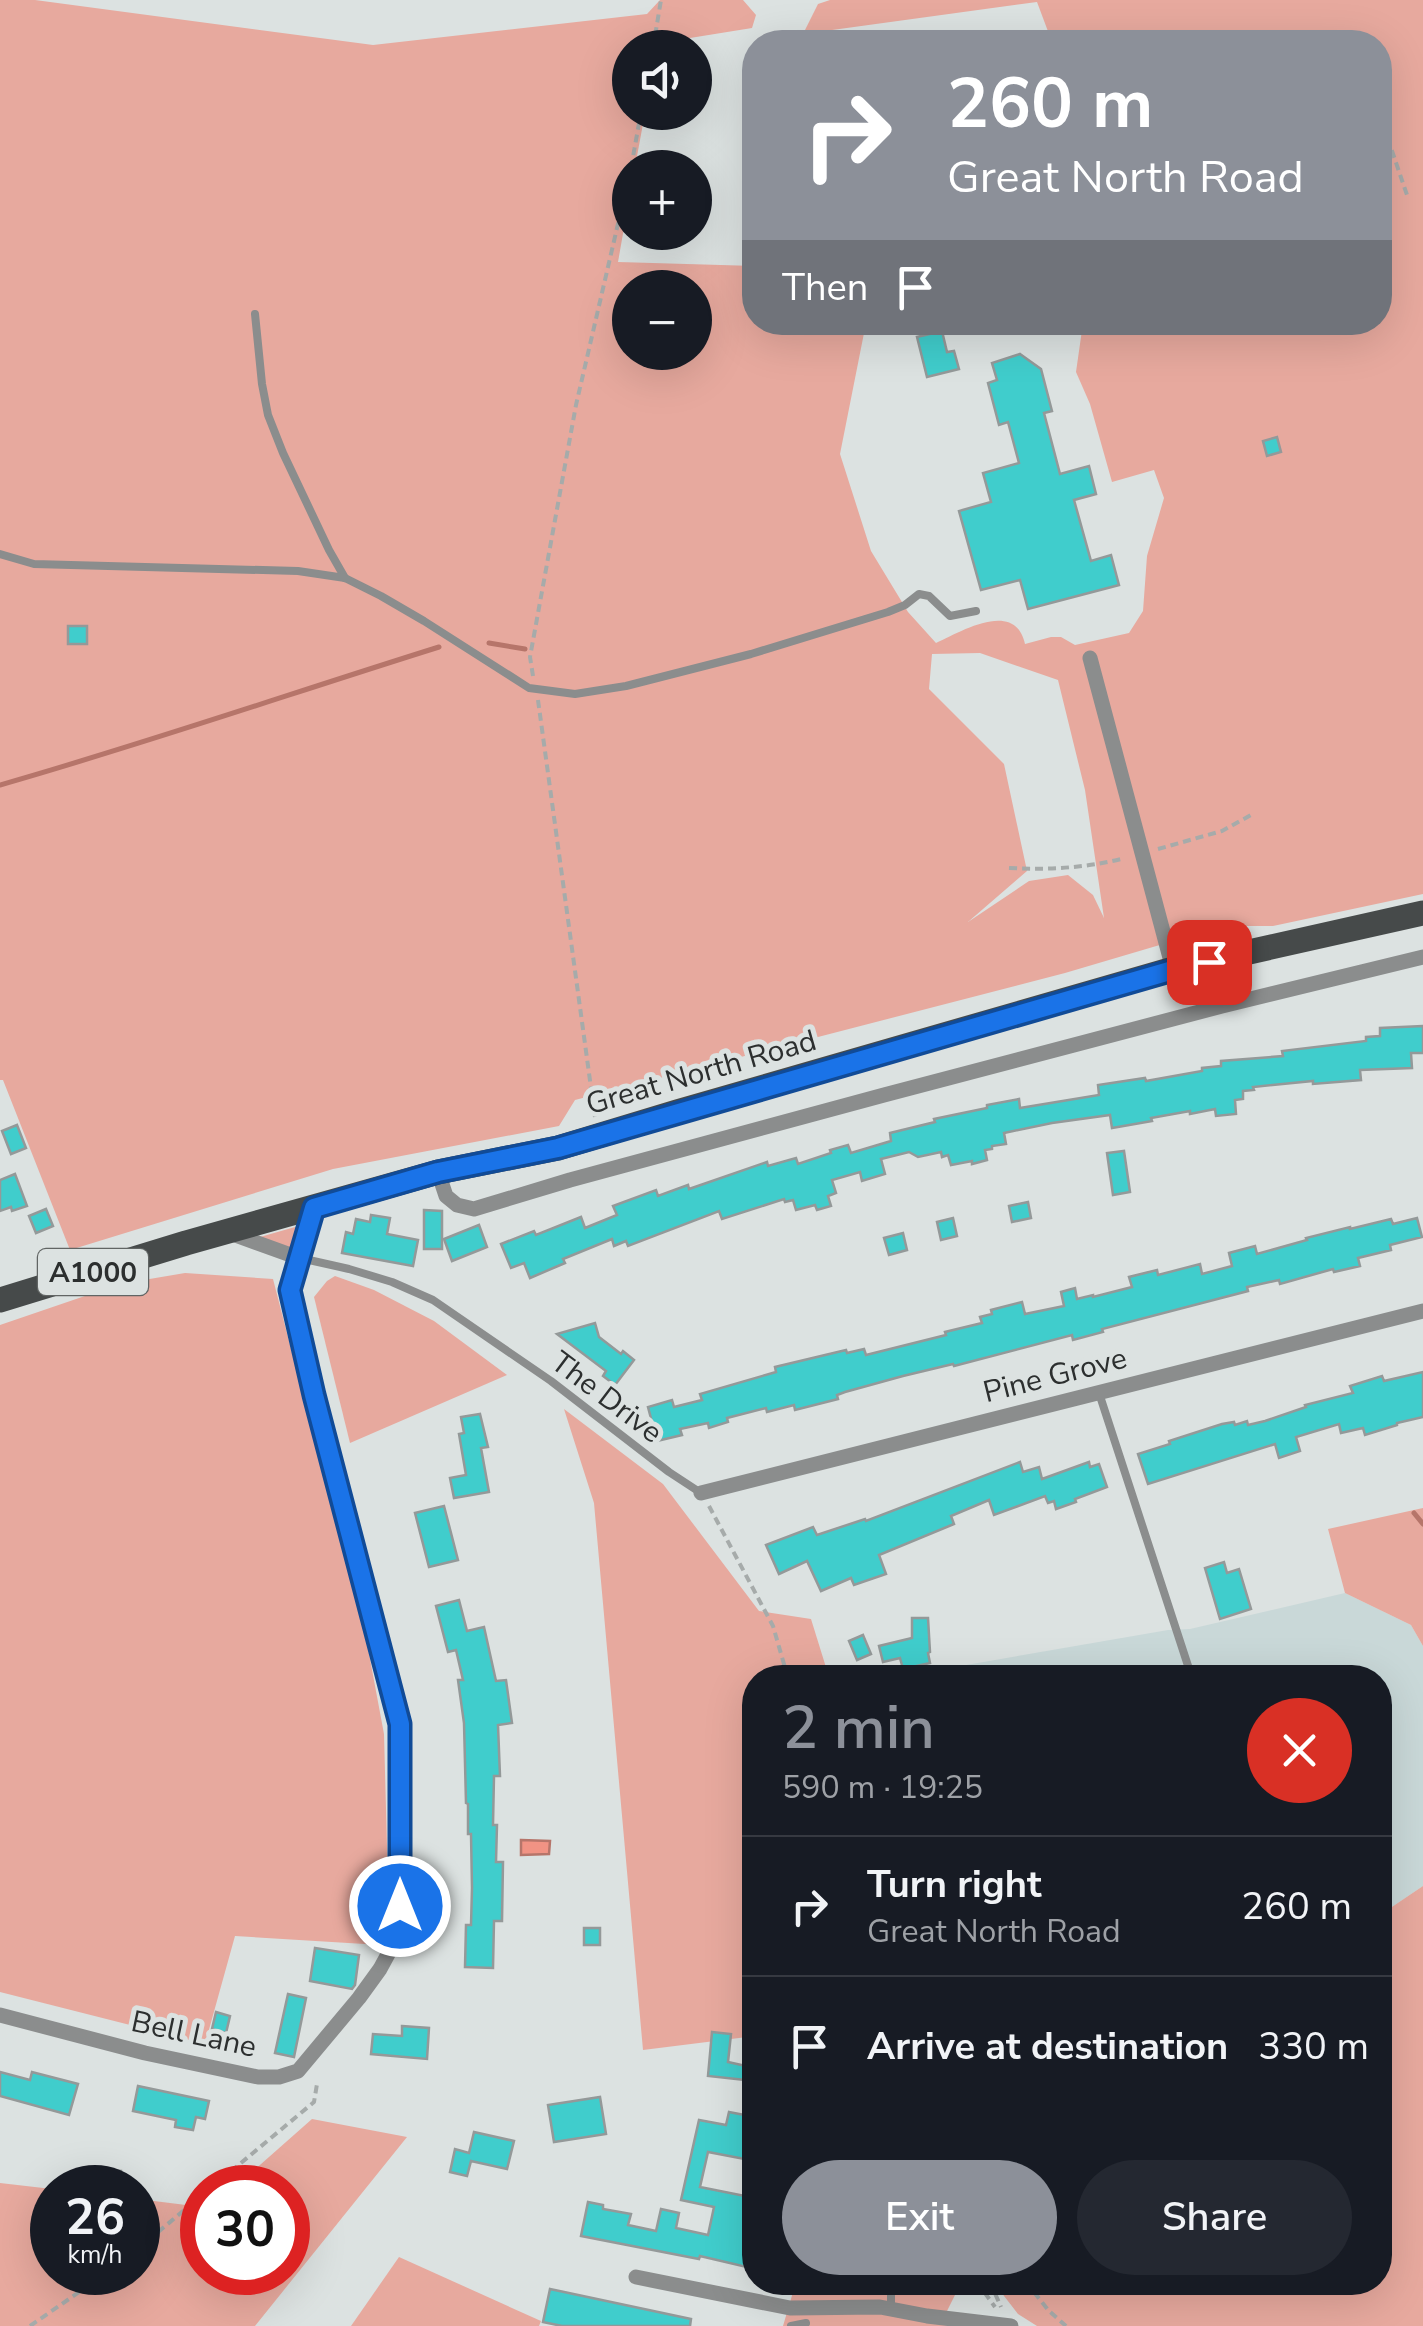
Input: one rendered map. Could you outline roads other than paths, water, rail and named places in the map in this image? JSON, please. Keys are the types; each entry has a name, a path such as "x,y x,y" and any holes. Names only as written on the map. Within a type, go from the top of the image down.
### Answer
{"main road":[{"name":"Great North Road","path":"0,1300 438,1172 558,1148 1173,970 1423,913"}],"street":[{"path":"1090,658 1173,970"},
{"path":"438,1172 446,1196 457,1205 474,1209 900,1091 1423,957"},
{"name":"Bell Lane","path":"0,2015 144,2054 278,2078 298,2072 359,1998 400,1934 400,1724 290,1290 314,1208"},
{"path":"227,1232 299,1258"},
{"name":"Pine Grove","path":"701,1493 1423,1311"},
{"path":"636,2277 790,2308 880,2306 926,2321 1010,2326"}],"lane":[{"path":"256,314 268,414 290,470 345,578"},
{"path":"0,554 34,564 298,571 345,578 410,612 536,690 575,694 626,686 751,654 888,612 919,594 928,596 950,616 976,611"},
{"name":"The Drive","path":"299,1258 392,1282 433,1300 551,1381 701,1493"},
{"path":"1099,1393 1188,1665"},
{"path":"891,2295 892,2309"},
{"path":"792,2326 806,2323"}],"waterway":[{"path":"489,643 525,649"},
{"path":"0,785 439,647"},
{"path":"1414,1513 1423,1524"}]}
